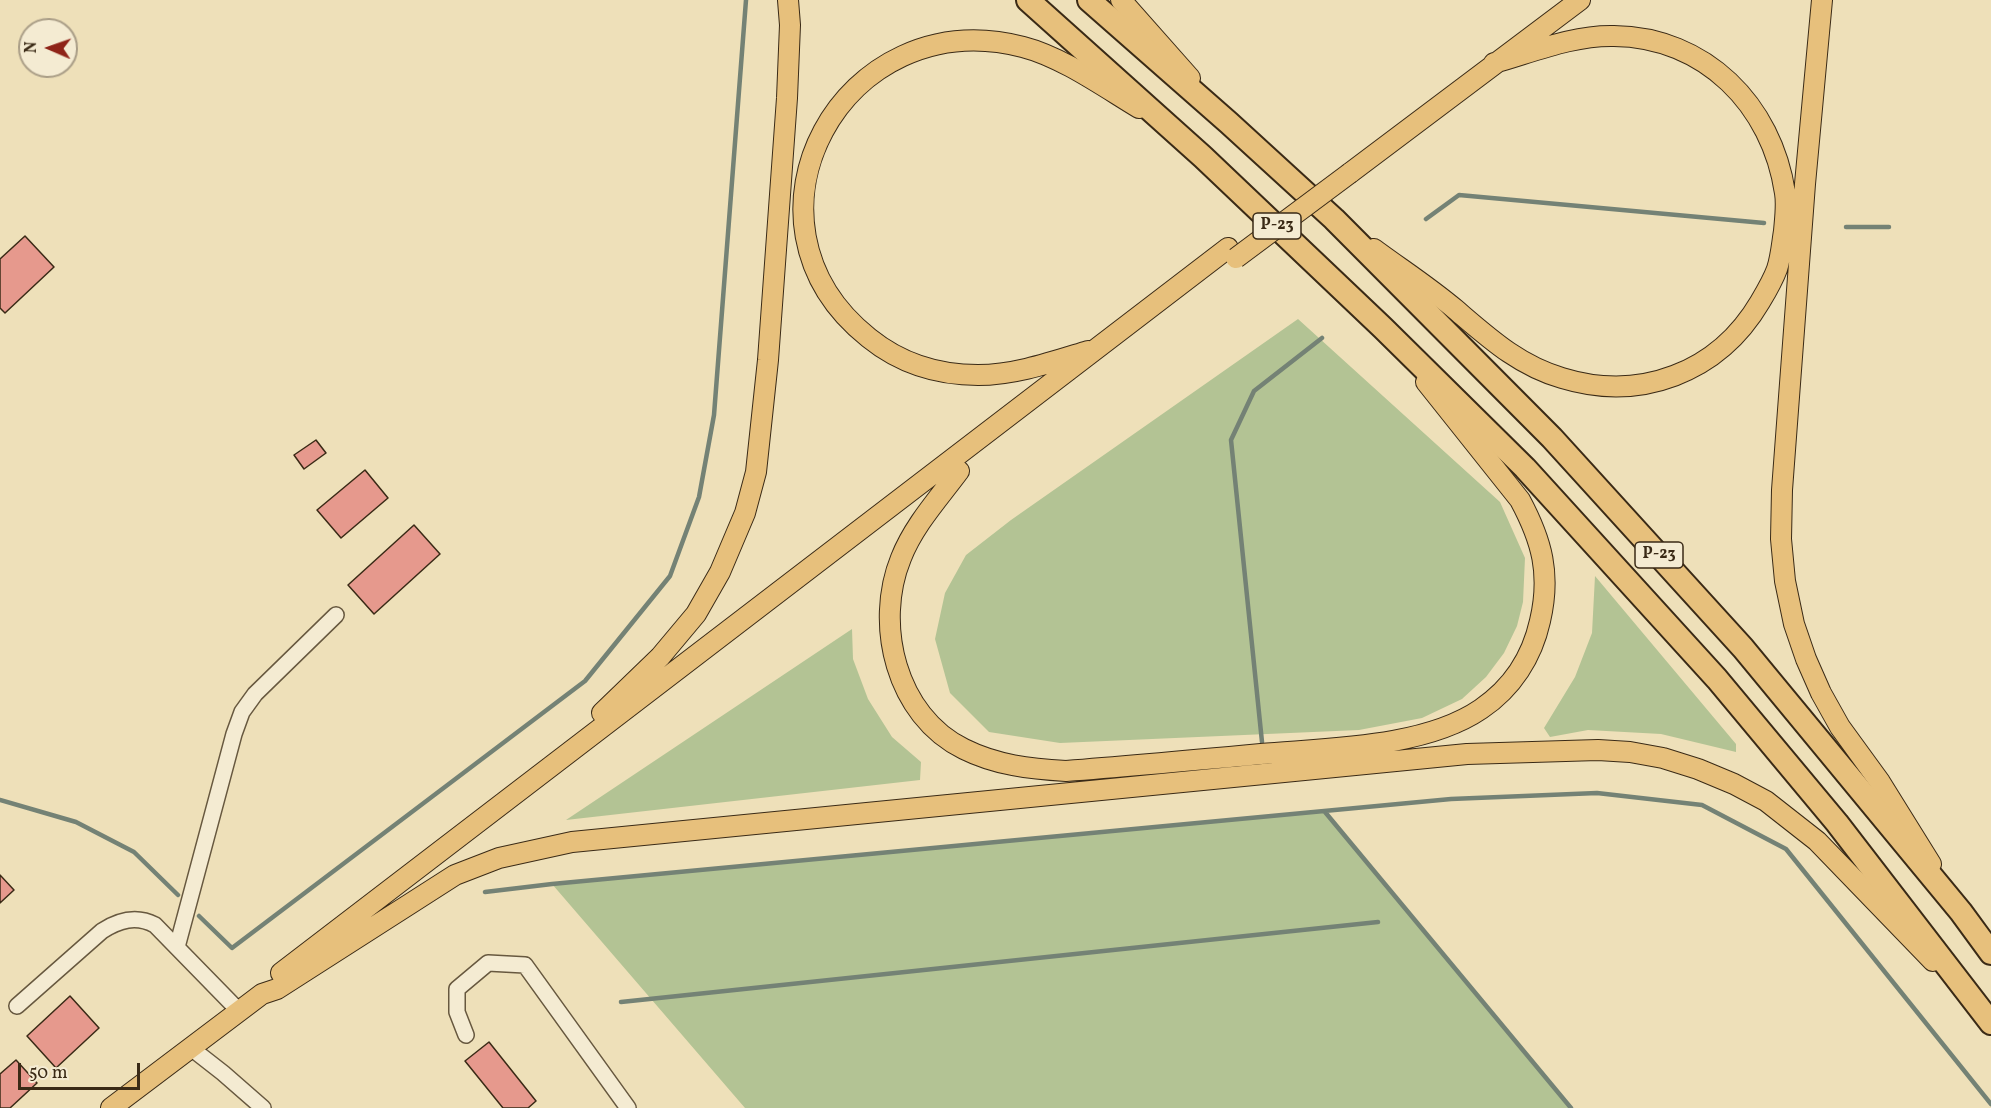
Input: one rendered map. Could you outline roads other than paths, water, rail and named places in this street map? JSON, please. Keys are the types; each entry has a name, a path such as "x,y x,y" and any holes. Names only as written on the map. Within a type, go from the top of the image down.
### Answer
{"highway":[{"name":"Р-23","path":"1028,0 1169,125 1383,328 1525,468 1717,679 1837,823 1988,1019"},
{"name":"Р-23","path":"1089,0 1230,123 1334,219 1552,438 1743,648 1961,912 1991,953"}],"main road":[{"path":"486,816 607,708 660,657 696,614 720,572 745,513 756,472 768,360 787,98 788,0"},
{"path":"1121,0 1230,123"},
{"path":"1346,168 1557,0"},
{"path":"270,992 272,980 1099,348 1580,0"},
{"path":"1822,0 1806,173 1782,490 1781,539 1785,581 1794,624 1821,693 1840,727 1880,782 1961,912"},
{"path":"1334,219 1454,308 1482,334 1508,353 1548,374 1592,385 1619,387 1658,381 1692,369 1723,347 1742,328 1762,298 1777,269 1782,242 1785,195 1780,169 1770,140 1751,106 1735,87 1704,61 1669,45 1629,36 1566,42 1494,63"},
{"path":"1099,348 1000,375 976,375 937,372 914,364 878,345 844,315 830,296 812,259 806,233 804,205 808,167 822,131 832,114 863,80 904,53 944,43 991,41 1024,47 1061,63 1169,125"},
{"path":"270,992 959,471 1232,253"},
{"path":"959,471 912,534 900,559 890,604 890,625 895,661 907,692 936,729 961,748 999,763 1028,769 1066,771 1360,746 1415,737 1452,724 1481,710 1519,672 1531,651 1541,620 1545,602 1545,566 1539,538 1520,500 1383,328"},
{"path":"111,1108 239,1011 455,875 499,858 572,842 1467,754 1598,750 1630,752 1663,758 1725,781 1766,801 1817,841 1988,1019"}],"street":[{"path":"177,947 234,734 242,712 255,694 336,615"},
{"path":"17,1006 102,931 115,922 133,919 156,925 239,1011"},
{"path":"466,1035 457,1012 457,989 488,963 525,965 628,1108"},
{"path":"190,1048 263,1108"}],"waterway":[{"path":"199,916 232,948 585,681 670,576 699,497 714,415 746,0"},
{"path":"1426,219 1459,195 1764,223"},
{"path":"1846,227 1889,227"},
{"path":"1262,742 1231,440 1254,391 1322,338"},
{"path":"485,892 1451,799 1597,793 1702,805 1786,849 1991,1104"},
{"path":"0,800 76,822 134,852 178,895"},
{"path":"1325,812 1571,1108"},
{"path":"621,1002 1378,922"}]}
